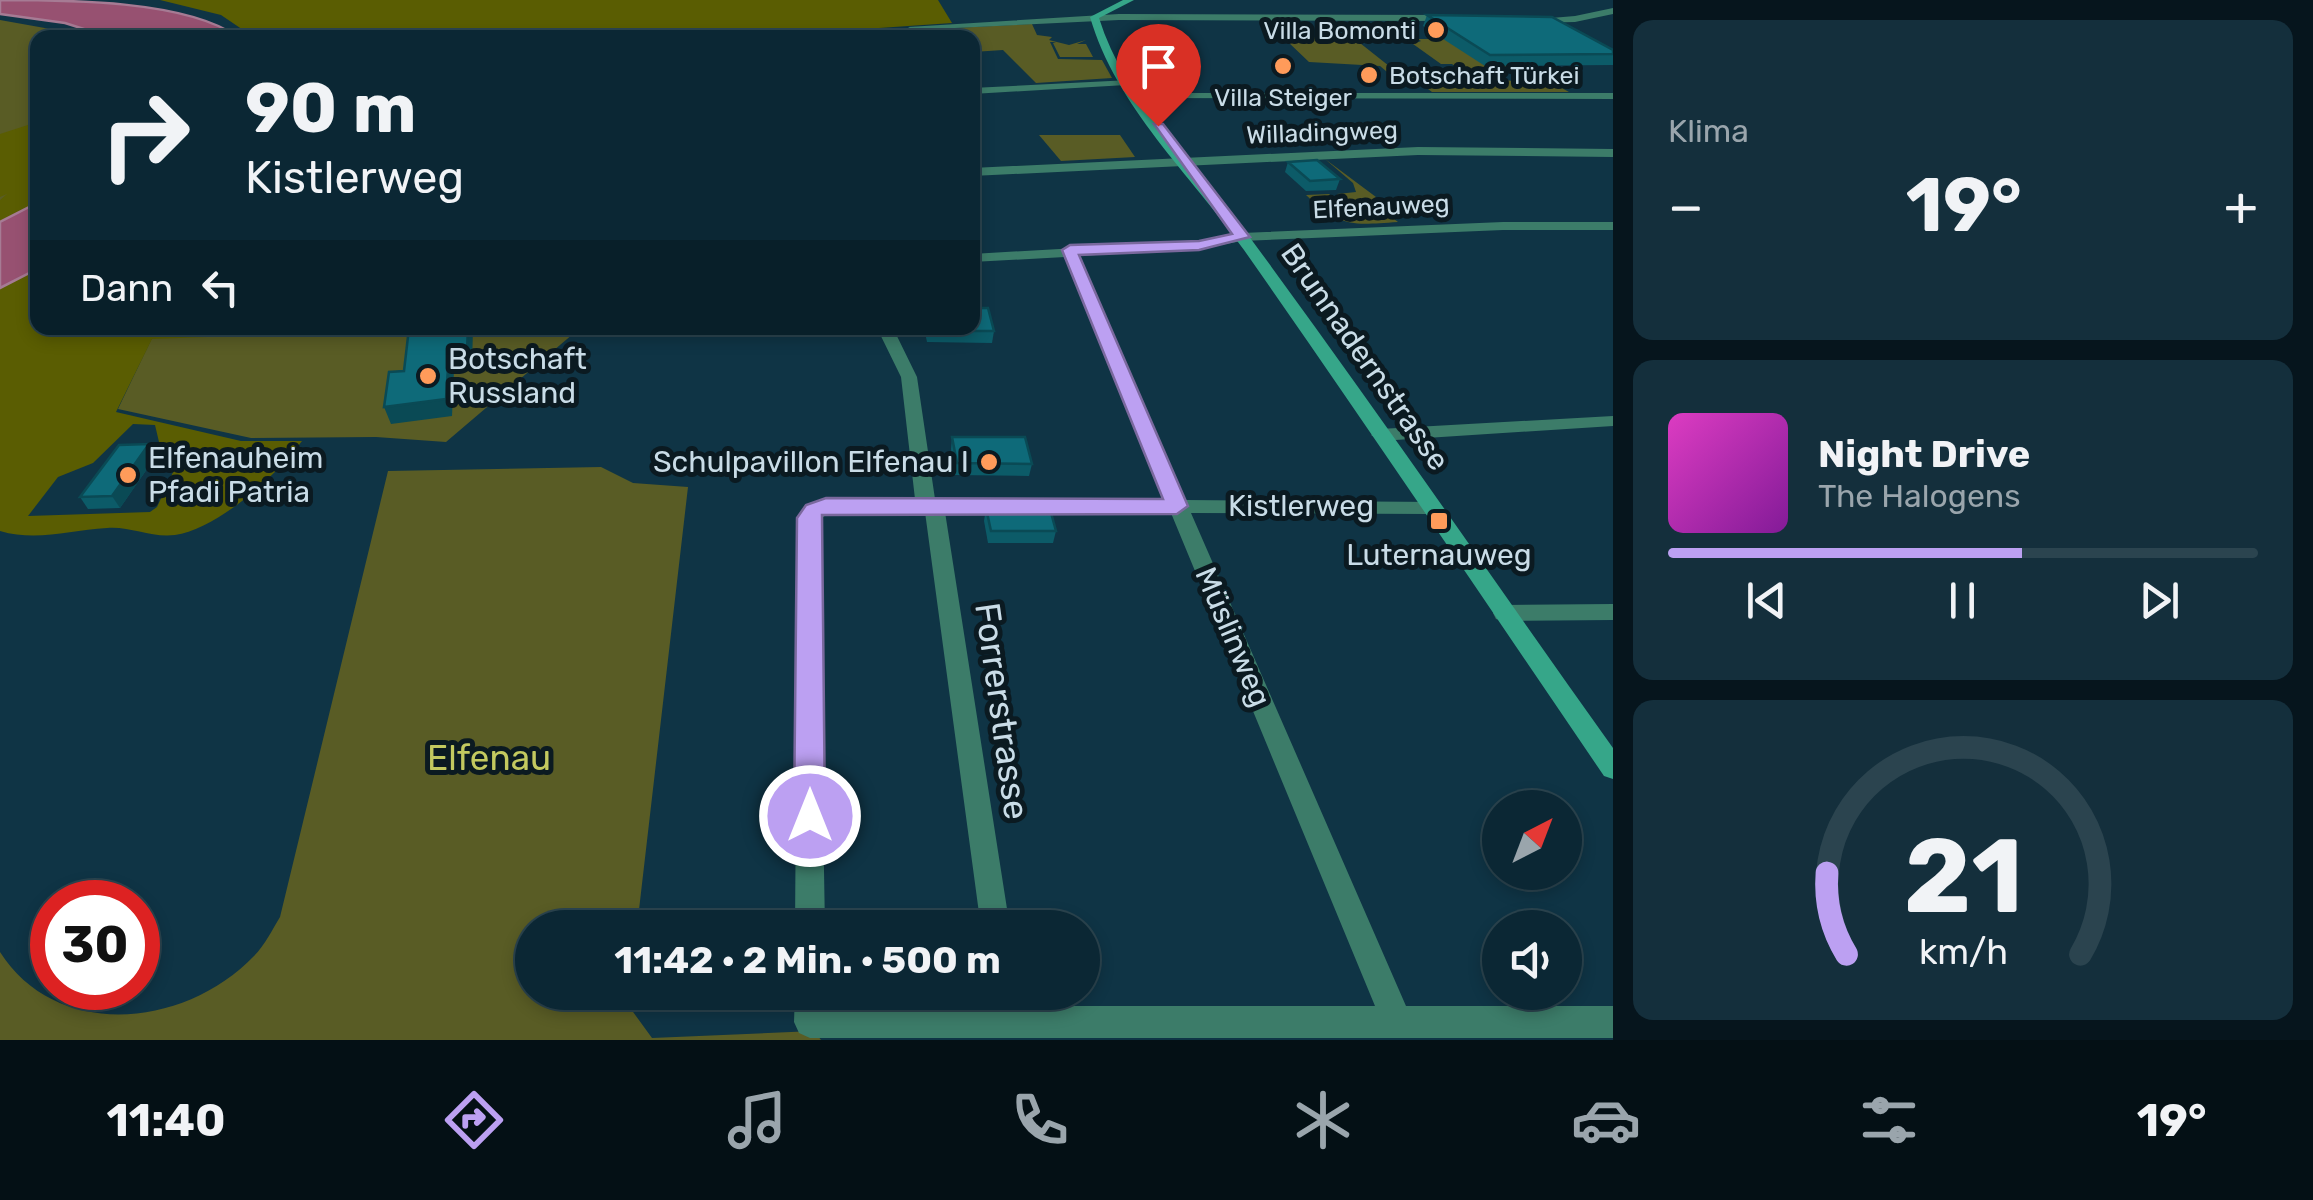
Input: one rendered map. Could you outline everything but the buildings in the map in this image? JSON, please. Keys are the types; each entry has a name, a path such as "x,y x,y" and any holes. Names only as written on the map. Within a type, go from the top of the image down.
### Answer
{"street":[{"path":"1094,18 1131,0"},
{"path":"1519,20 1574,20 1613,12"},
{"path":"913,27 1094,18 1464,18"},
{"name":"Brunnadernstrasse","path":"1094,18 1101,41 1126,82 1242,237 1613,768"},
{"path":"980,91 1126,82"},
{"path":"1136,96 1613,96"},
{"name":"Willadingweg","path":"980,172 1412,151 1613,153"},
{"name":"Elfenauweg","path":"980,257 1199,245 1242,237 1503,226 1613,226"},
{"name":"Müslinweg","path":"1070,250 1396,1023"},
{"name":"Forrerstrasse","path":"888,335 909,377 993,910"},
{"path":"1380,435 1613,420"},
{"name":"Kistlerweg","path":"810,910 808,518 826,505 1429,507"},
{"path":"1504,613 1613,612"},
{"path":"1059,1010 1396,1023 1613,1022"}],"green space":[{"path":"0,20 56,30 30,30 30,201 0,217"},
{"path":"1266,21 1296,37 1346,38 1341,28 1408,81 1398,81 1380,66 1309,62"},
{"path":"1032,24 1037,35 1052,37 1049,40 1069,45 1086,40 1077,44 1086,44 1093,57 1060,57 1053,43 1056,42 1050,42 1058,59 1102,60 1112,78 1036,83 1003,50 980,52 980,30 934,29"},
{"path":"1470,29 1538,65 1480,68 1491,75 1558,86 1569,92 1432,92 1404,71 1463,72 1452,64 1441,64 1413,44 1421,41 1404,30 1411,30 1406,31 1419,39 1480,39"},
{"path":"1039,135 1120,135 1135,157 1061,161"},
{"path":"1325,159 1376,197 1371,201 1398,222 1348,222 1318,206 1306,195 1329,194 1339,203 1331,205 1344,216 1372,215 1358,202 1347,203 1337,194 1356,192 1353,183"},
{"path":"572,335 446,442 376,437 251,438 118,409 152,338"},
{"name":"Elfenau","path":"601,467 633,483 688,487 639,910 515,910 515,1010 632,1010 652,1038 814,1031 821,1040 0,1040 0,952 30,984 30,1010 122,1014 160,1010 193,999 225,980 265,942 280,917 388,471"}],"shaded area":[{"path":"0,0 91,2 158,9 225,30 87,30 0,14"},
{"path":"160,0 938,0 952,23 850,30 243,30 221,15"},
{"path":"30,124 30,207 0,222 0,200 7,194 0,197 0,134"},
{"path":"30,207 30,273 0,288 0,222"},
{"path":"30,273 30,335 261,335 152,339 116,412 241,441 302,441 246,498 210,522 175,535 116,528 40,535 0,531 0,288","holes":["133,424 155,425 159,442 180,457 157,507 150,512 28,516 58,477 93,463"]}],"place":[{"name":"Villa Bomonti","path":"1436,30"},
{"name":"Villa Steiger","path":"1283,66"},
{"name":"Botschaft Türkei","path":"1369,75"},
{"name":"Botschaft Russland","path":"428,376"},
{"name":"Schulpavillon Elfenau I","path":"989,462"},
{"name":"Elfenauheim Pfadi Patria","path":"128,475"},
{"name":"Luternauweg","path":"1439,521"}],"route":[{"path":"810,816 808,518 814,510 826,505 1177,506 1070,250 1199,245 1242,237 1158,126"}]}
